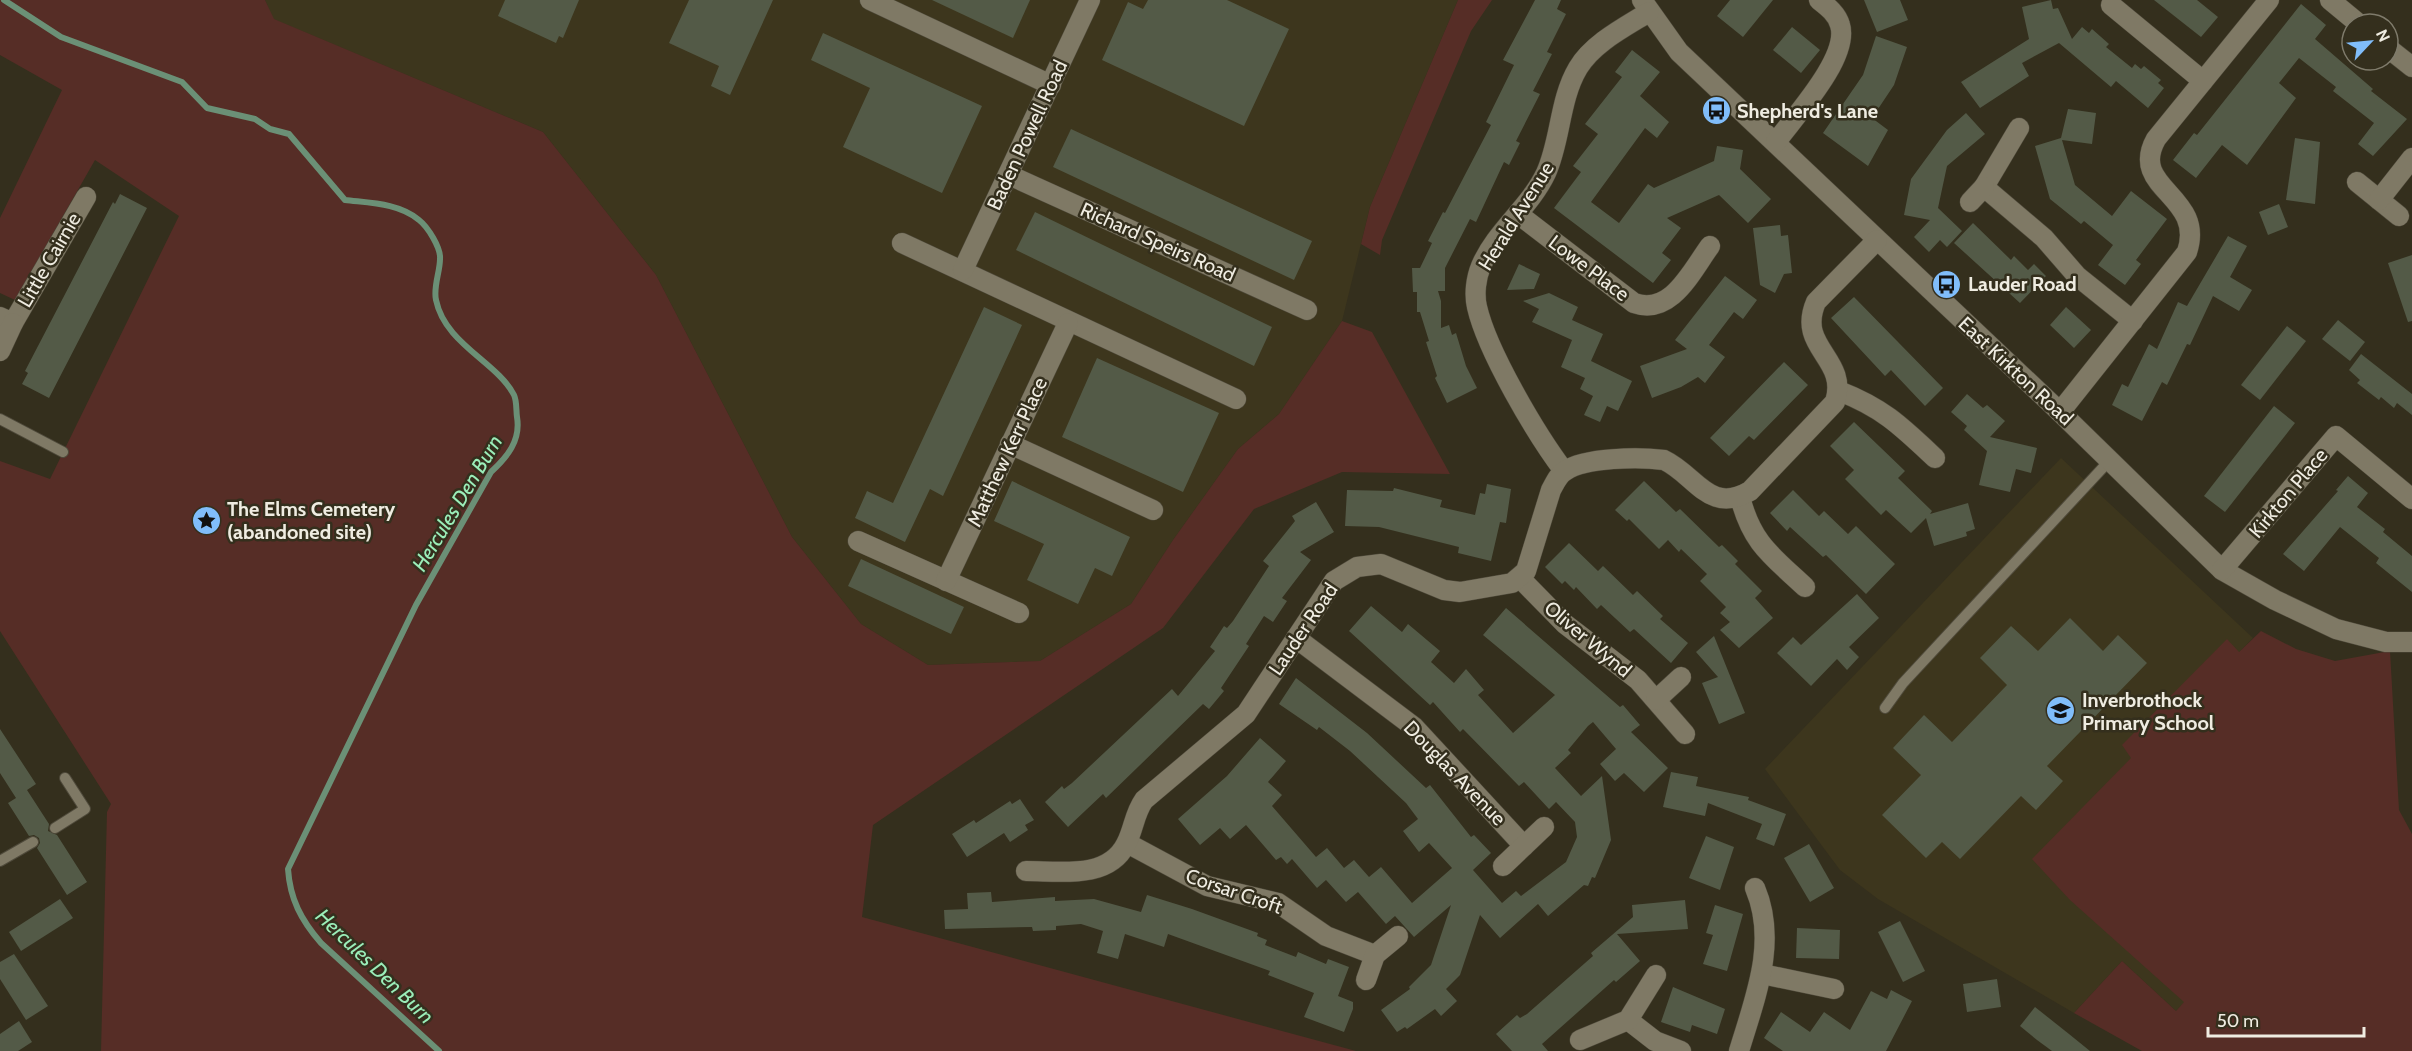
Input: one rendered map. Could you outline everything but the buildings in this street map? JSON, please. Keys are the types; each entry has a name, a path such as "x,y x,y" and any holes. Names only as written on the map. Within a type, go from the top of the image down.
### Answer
{"street":[{"path":"870,0 1051,85"},
{"name":"Baden Powell Road","path":"963,270 1010,175 1090,0"},
{"path":"1776,142 1830,67 1842,40 1837,17 1819,0"},
{"path":"2060,412 2187,252 2191,239 2188,217 2153,174 2149,150 2269,0"},
{"path":"2330,0 2344,12"},
{"path":"2111,5 2203,81"},
{"name":"East Kirkton Road","path":"1645,6 1679,52 2060,412 2222,570 2275,600 2336,629 2386,642 2412,642"},
{"name":"Herald Avenue","path":"1564,471 1509,380 1485,333 1476,305 1476,284 1481,266 1546,174 1554,153 1572,81 1579,67 1645,6"},
{"path":"2400,58 2412,67"},
{"path":"1970,202 1984,187 2019,128"},
{"path":"2379,200 2412,158"},
{"name":"Richard Speirs Road","path":"1010,175 1307,310"},
{"path":"2357,182 2399,216"},
{"path":"1984,187 2044,238 2077,276 2133,321"},
{"name":"Little Cairnie","path":"0,351 6,320 86,197"},
{"name":"Lowe Place","path":"1518,214 1634,303 1644,306 1654,305 1673,296 1710,246"},
{"path":"1521,578 1530,560 1551,490 1564,471 1587,462 1664,460 1674,465 1710,495 1723,499 1740,497 1750,491 1829,410 1839,391 1834,368 1813,338 1810,325 1812,313 1816,302 1877,240"},
{"path":"902,243 963,270 1068,323 1236,399"},
{"name":"Matthew Kerr Place","path":"946,581 1068,323"},
{"path":"1839,391 1869,402 1893,418 1935,458"},
{"name":"Kirkton Place","path":"2222,570 2336,436 2412,499"},
{"path":"1010,444 1153,510"},
{"path":"1740,497 1746,522 1755,537 1805,587"},
{"path":"858,541 1019,613"},
{"name":"Lauder Road","path":"1127,843 1136,812 1144,800 1246,714 1334,581 1357,567 1381,564 1444,590 1460,592 1512,583 1521,578"},
{"name":"Oliver Wynd","path":"1521,578 1565,624 1622,666 1656,700 1685,734"},
{"name":"Douglas Avenue","path":"1296,638 1414,728 1524,846"},
{"path":"1656,700 1681,677"},
{"path":"1503,866 1544,827"},
{"path":"1026,871 1079,871 1102,867 1119,854 1127,843"},
{"name":"Corsar Croft","path":"1127,843 1207,886 1278,903 1326,936 1375,955"},
{"path":"1739,1051 1762,974 1766,922 1755,888"},
{"path":"1366,980 1375,955 1398,936"},
{"path":"1762,974 1834,989"},
{"path":"1580,1040 1628,1020 1656,975"},
{"path":"1628,1020 1655,1041 1681,1051"}],"lane":[{"path":"0,419 63,452"},
{"path":"1885,708 1902,683 2110,460"},
{"path":"55,828 85,809 65,778"},
{"path":"0,861 33,842"}],"shaded area":[{"path":"0,0 265,0 274,19 543,132 656,275 792,537 861,624 928,665 1040,661 1131,604 1238,449 1279,414 1342,321 1372,332 1450,474 1342,472 1254,509 1163,628 873,825 862,917 1356,1051 101,1051 107,812 111,804 0,631 0,461 50,479 179,216 95,160 15,300 0,293 0,218 62,90 0,55"},
{"path":"265,0 1458,0 1370,207 1342,321 1279,414 1238,449 1131,604 1040,661 928,665 861,624 792,537 656,275 543,132 273,19"},
{"path":"1458,0 1492,0 1471,31 1382,240 1380,255 1361,244 1370,207"},
{"name":"Inverbrothock Primary School","path":"2061,458 2253,638 2239,652 2341,838 2176,1011 2122,961 2074,1013 1878,899 1840,870 1765,769"},
{"path":"2261,631 2296,649 2335,661 2390,651 2399,810 2412,834 2412,1051 2142,1051 2074,1013 2122,961 2176,1011 2184,1002 2070,900 2032,859 2131,758 2122,745 2227,639 2239,652"}],"waterway":[{"name":"Hercules Den Burn","path":"4,0 61,37 182,82 207,108 255,119 270,129 289,134 345,200 393,207 419,220 433,238 440,254 435,295 441,315 460,341 496,372 514,395 518,426 512,448 491,472 416,605 288,869 291,890 298,909 321,943 439,1051"}],"place":[{"name":"Shepherd's Lane","path":"1716,111"},
{"name":"Lauder Road","path":"1947,284"},
{"name":"The Elms Cemetery (abandoned site)","path":"206,521"},
{"name":"Inverbrothock Primary School","path":"2061,711"}]}
